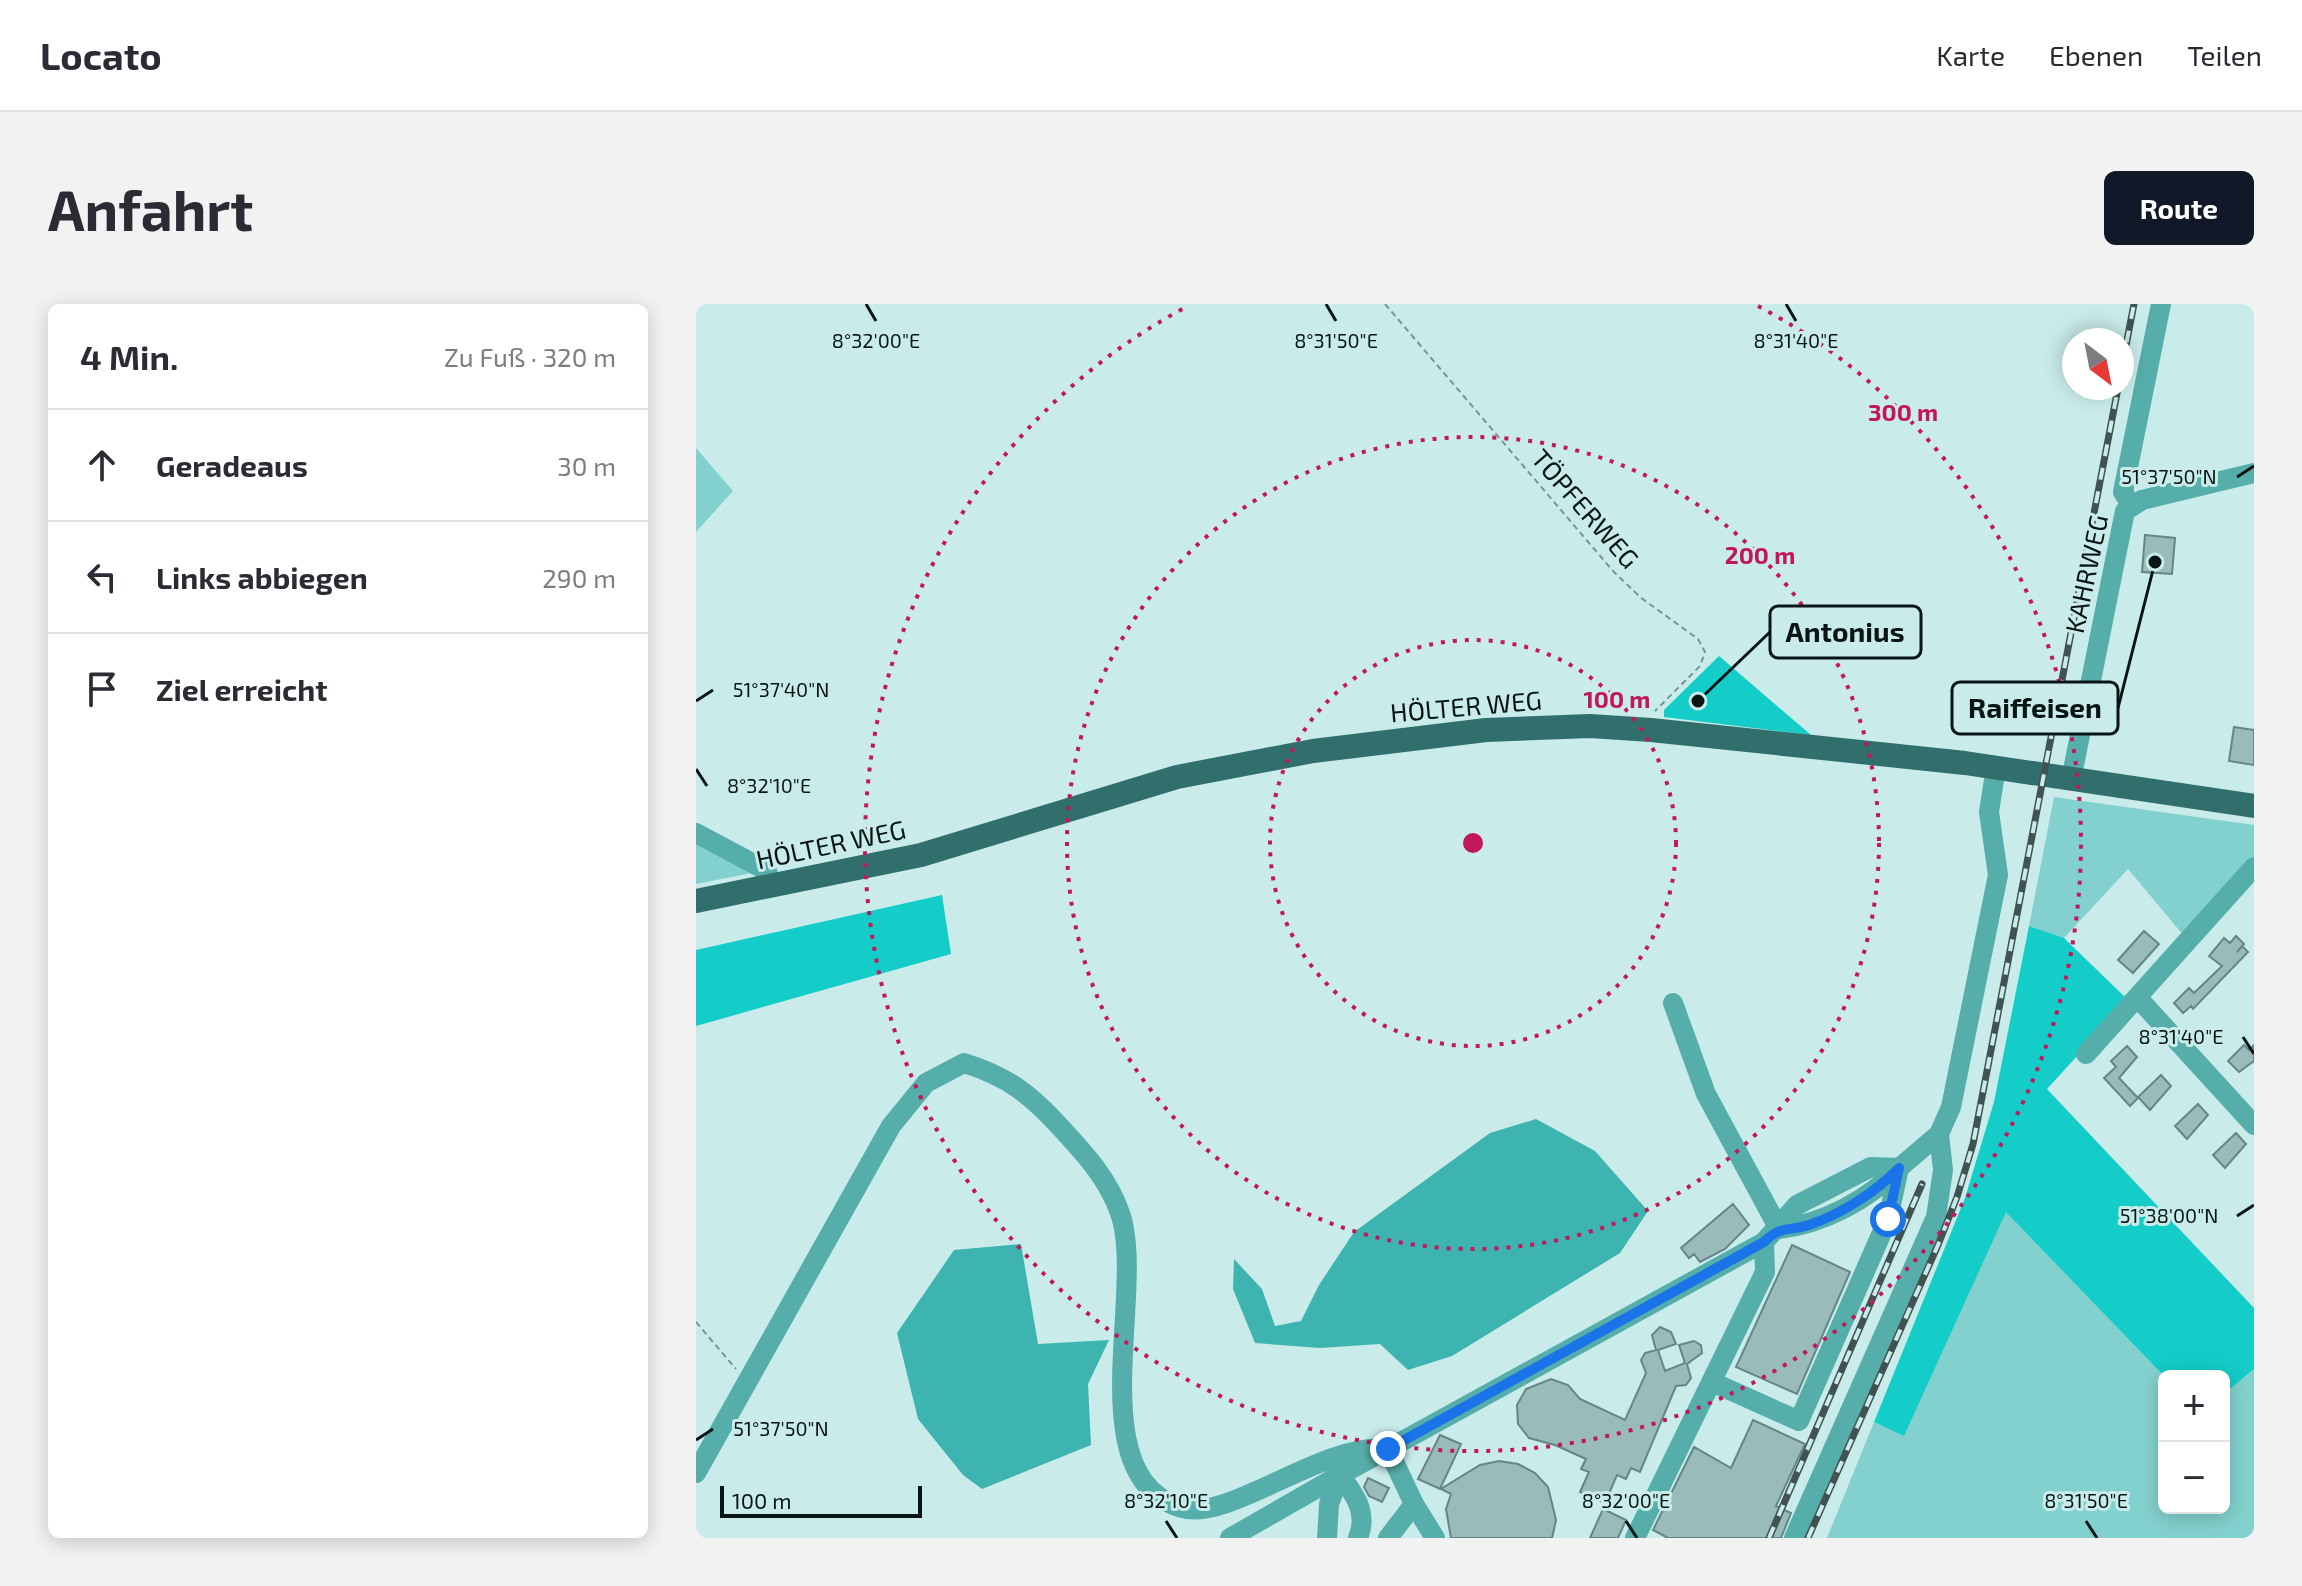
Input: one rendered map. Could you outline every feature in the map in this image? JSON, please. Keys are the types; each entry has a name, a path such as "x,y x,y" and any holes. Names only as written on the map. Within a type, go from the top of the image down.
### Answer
{"main road":[{"name":"HÖLTER WEG","path":"696,901 921,855 1177,777 1313,751 1486,730 1590,726 1651,730 1996,767 2254,806"}],"street":[{"path":"2131,505 2123,492 2161,304"},
{"name":"KAHRWEG","path":"2071,780 2116,541 2125,511 2131,505 2254,473"},
{"path":"1712,1382 1799,1421 1888,1219 1899,1168 1939,1134 1951,1107 1998,875 1989,812 1996,767"},
{"path":"696,833 767,871 772,887"},
{"path":"2086,1054 2254,867"},
{"path":"2138,998 2254,1125"},
{"path":"1635,1538 1765,1272 1771,1235 1706,1094 1673,1003"},
{"path":"696,1473 891,1126 926,1083 964,1063 1001,1075 1045,1110 1100,1169 1121,1215 1129,1273 1123,1389 1126,1444 1140,1478 1157,1495 1184,1509 1219,1506 1308,1466 1371,1447 1388,1449"},
{"path":"1794,1538 1936,1217 1943,1170 1939,1134"},
{"path":"1230,1538 1263,1531 1340,1475 1771,1235 1797,1205 1871,1167 1899,1168"},
{"path":"1388,1449 1414,1504 1435,1538"},
{"path":"1327,1538 1329,1504 1340,1475"},
{"path":"1340,1475 1357,1497 1364,1523 1358,1538"},
{"path":"1388,1538 1414,1504"}],"path":[{"name":"TÖPFERWEG","path":"1385,304 1613,571 1640,597 1698,639 1705,652 1700,666 1658,705 1651,730"},
{"path":"696,1322 748,1381"}],"shaded area":[{"path":"696,448 733,491 696,532"},
{"path":"1719,656 1811,735 1664,717 1664,710"},
{"path":"2054,797 2254,825 2254,860 2184,936 2128,869 2064,938 2029,926"},
{"path":"696,842 752,873 696,884"},
{"path":"942,895 951,954 696,1026 696,950"},
{"path":"2029,926 2064,938 2128,1000 2047,1089 2254,1308 2254,1369 2230,1389 2230,1370 2158,1370 2006,1212 1904,1436 1874,1422 1965,1198 1994,1102"},
{"path":"1536,1119 1595,1151 1648,1211 1620,1253 1452,1356 1408,1370 1380,1344 1320,1348 1255,1343 1233,1289 1234,1259 1262,1289 1275,1326 1301,1321 1319,1285 1354,1232 1490,1133"},
{"path":"2006,1211 2158,1370 2158,1514 2230,1514 2230,1389 2254,1369 2254,1538 1827,1538 1874,1422 1904,1435"},
{"path":"1021,1244 1038,1344 1109,1340 1088,1384 1091,1445 982,1489 963,1475 918,1419 897,1333 954,1250"}],"building":[{"path":"2145,535 2175,538 2172,574 2142,572"},
{"path":"2234,727 2254,730 2254,765 2229,761"},
{"path":"2144,931 2159,944 2133,973 2118,960"},
{"path":"2236,936 2248,952 2193,1009 2191,1006 2183,1013 2174,1003 2189,988 2194,993 2222,966 2209,956 2224,938 2230,943"},
{"path":"2244,1045 2249,1050 2254,1045 2254,1061 2239,1072 2228,1061"},
{"path":"2127,1046 2137,1057 2119,1078 2138,1098 2130,1106 2104,1078 2116,1067 2111,1061"},
{"path":"2161,1075 2171,1086 2150,1110 2138,1097"},
{"path":"2198,1104 2208,1115 2187,1139 2175,1126"},
{"path":"2236,1133 2246,1144 2225,1168 2213,1155"},
{"path":"1733,1204 1749,1225 1725,1249 1700,1262 1694,1254 1689,1258 1681,1248"},
{"path":"1792,1245 1850,1272 1797,1394 1736,1367"},
{"path":"1660,1327 1671,1332 1676,1344 1658,1350 1665,1371 1685,1363 1679,1345 1694,1341 1701,1345 1702,1353 1687,1364 1691,1378 1686,1385 1676,1386 1640,1472 1631,1468 1626,1479 1617,1475 1605,1503 1580,1492 1589,1472 1581,1469 1586,1459 1555,1445 1529,1438 1518,1424 1517,1405 1526,1389 1551,1379 1568,1385 1580,1399 1625,1420 1646,1373 1641,1360 1645,1353 1656,1350 1652,1335"},
{"path":"1753,1420 1805,1444 1776,1506 1791,1513 1781,1538 1668,1538 1653,1530 1694,1447 1731,1468"},
{"path":"1440,1435 1461,1444 1440,1489 1418,1479"},
{"path":"1499,1461 1518,1464 1535,1473 1548,1487 1556,1520 1552,1538 1451,1538 1446,1509 1451,1494 1441,1489 1480,1465"},
{"path":"1368,1478 1389,1488 1382,1502 1369,1496 1364,1487"},
{"path":"1603,1509 1626,1520 1618,1538 1590,1538"}],"railway":[{"path":"2129,328 2134,304"},
{"path":"1808,1538 1938,1245 1973,1144 2116,400"},
{"path":"1769,1538 1922,1184"}],"place":[{"name":"Raiffeisen","path":"2155,562"},
{"name":"Antonius","path":"1698,701"}],"route":[{"path":"1388,1449 1571,1351 1764,1242 1779,1229 1808,1226 1879,1188 1899,1168 1888,1219"}]}
